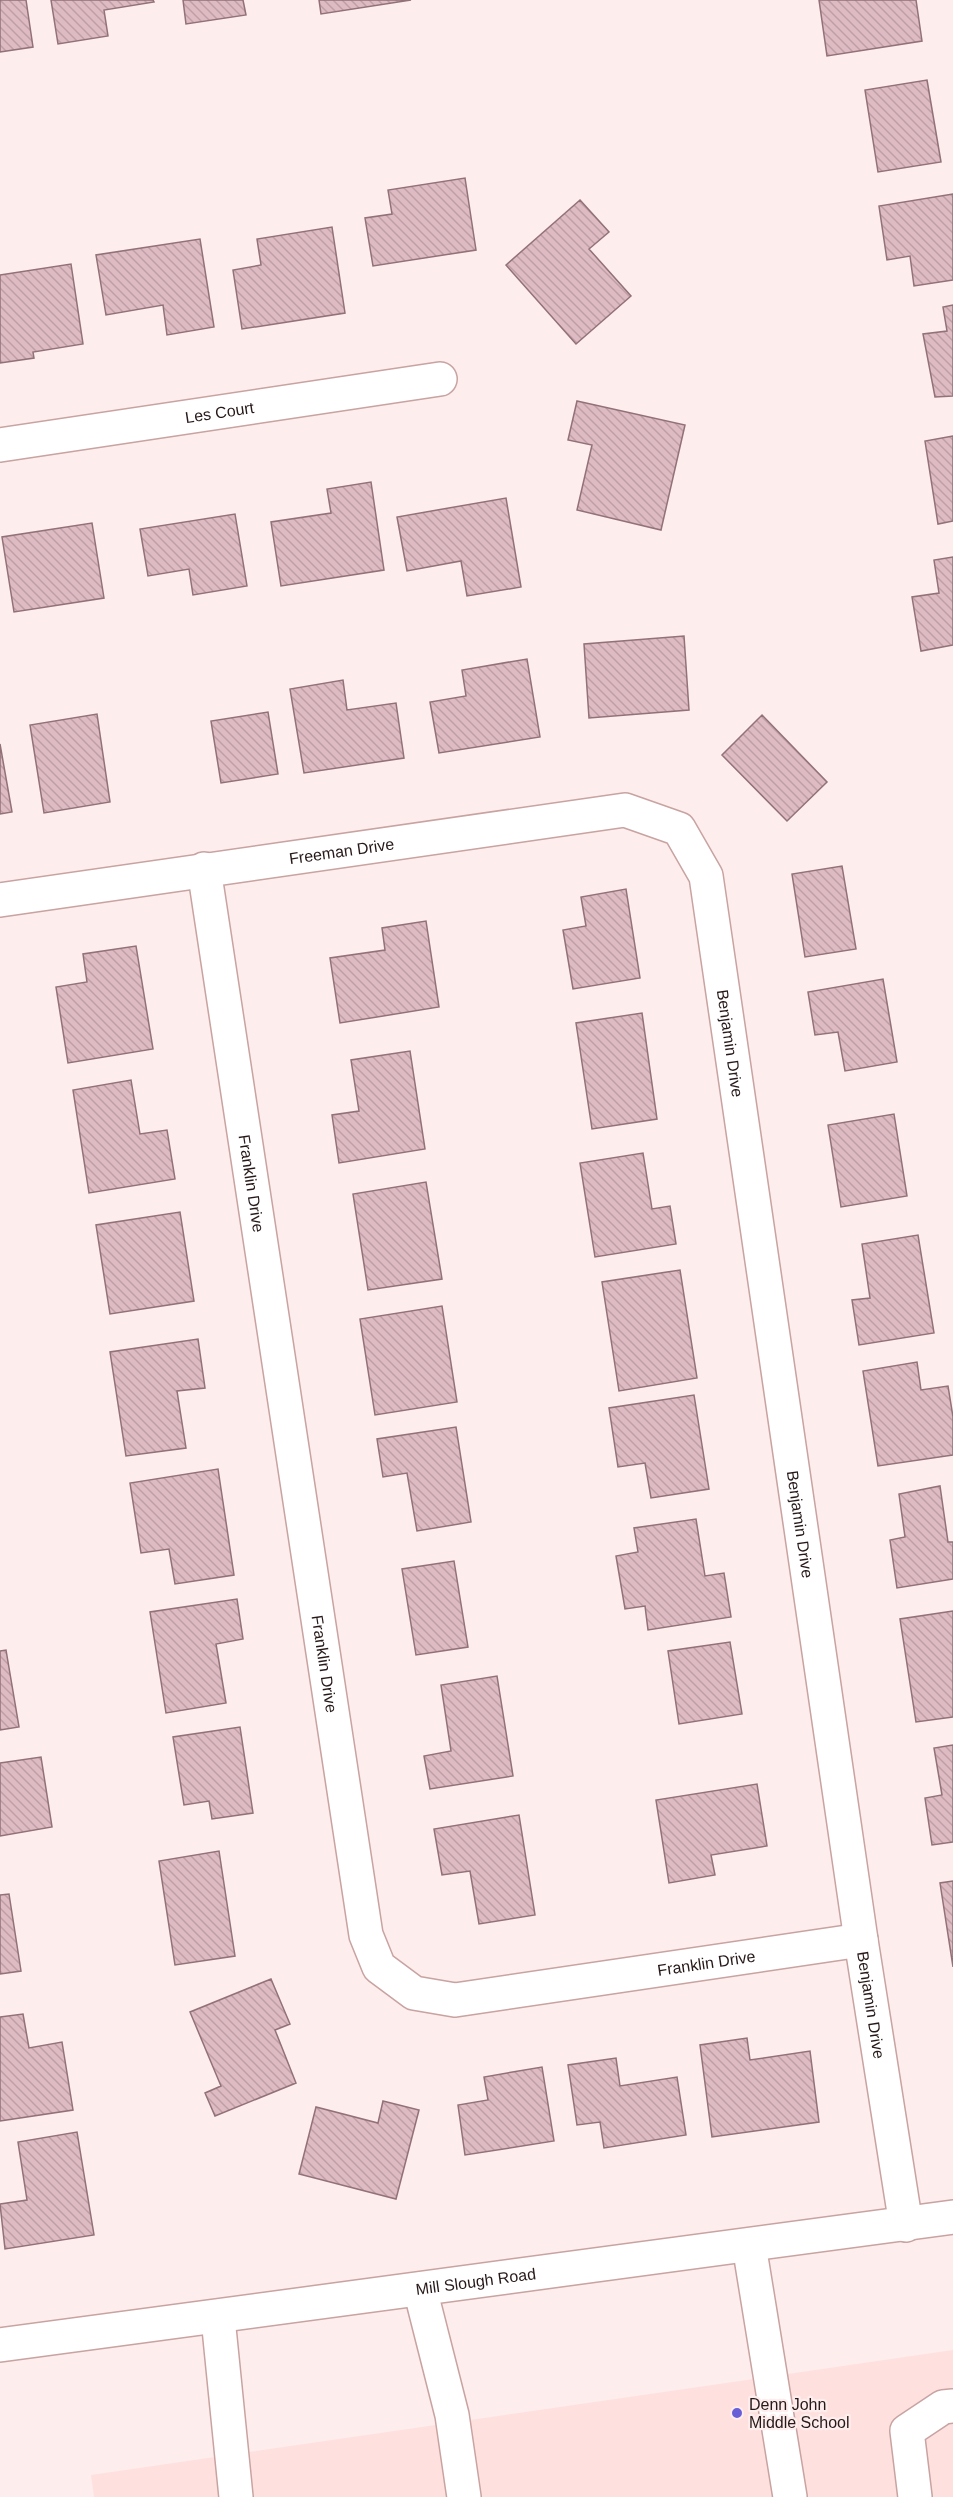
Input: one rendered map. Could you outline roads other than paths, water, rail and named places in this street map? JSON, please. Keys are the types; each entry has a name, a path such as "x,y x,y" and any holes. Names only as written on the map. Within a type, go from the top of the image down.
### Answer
{"street":[{"name":"Les Court","path":"0,445 440,379"},
{"name":"Freeman Drive","path":"0,900 625,810 679,829"},
{"name":"Benjamin Drive","path":"679,829 706,876 861,1940 906,2225"},
{"name":"Franklin Drive","path":"204,869 366,1935 380,1967 414,1993 455,2000 861,1940"},
{"name":"Mill Slough Road","path":"0,2345 218,2318 953,2217"},
{"path":"749,2245 790,2497"},
{"path":"420,2289 452,2415 464,2497"},
{"path":"218,2318 236,2497"},
{"path":"915,2497 907,2431 943,2407 953,2406"}],"place":[{"name":"Denn John Middle School","path":"737,2413"}]}
